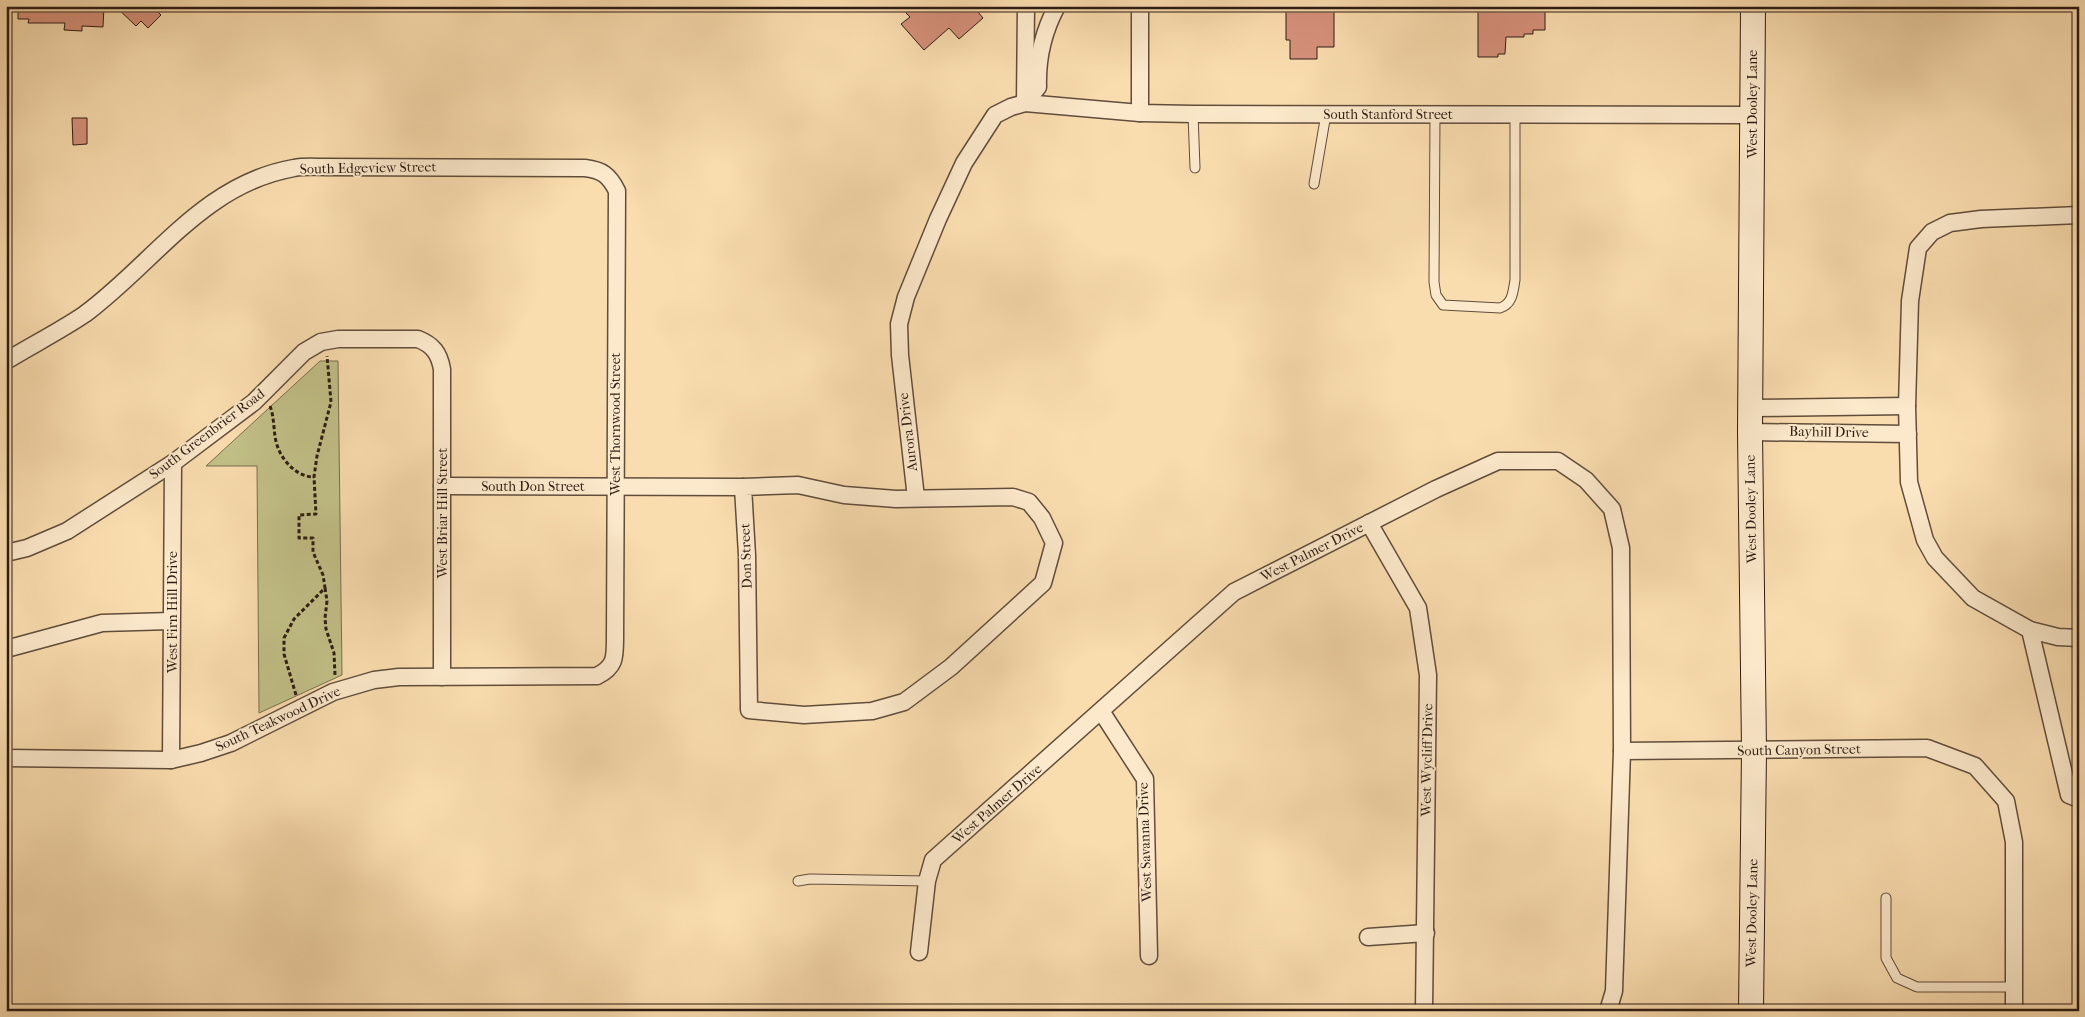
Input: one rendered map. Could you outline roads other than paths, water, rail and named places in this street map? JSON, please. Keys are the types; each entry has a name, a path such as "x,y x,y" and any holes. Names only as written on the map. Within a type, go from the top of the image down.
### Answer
{"street":[{"path":"1025,103 1026,6"},
{"path":"1025,103 1038,87 1038,69 1045,31 1057,6"},
{"path":"1140,6 1140,113"},
{"name":"West Dooley Lane","path":"1751,1011 1754,750 1750,432 1753,6"},
{"name":"South Stanford Street","path":"1025,103 1140,113 1193,114 1752,115"},
{"name":"Aurora Drive","path":"916,498 900,355 899,324 906,296 938,218 964,163 995,115 1025,103"},
{"name":"South Edgeview Street","path":"6,361 84,314 203,208 232,190 268,174 296,168 325,167 585,168 599,170 610,178"},
{"name":"West Thornwood Street","path":"608,671 615,657 617,190 610,178"},
{"path":"2079,216 1981,219 1950,223 1932,232 1918,248 1910,301 1907,406 1909,482 1925,540 1935,558 1973,598 2030,630 2058,637 2079,638"},
{"name":"South Greenbrier Road","path":"6,553 27,548 67,531 173,463 254,402 304,352 321,342 338,339 418,340 436,350"},
{"name":"West Briar Hill Street","path":"436,350 442,369 442,677"},
{"name":"Bayhill Drive","path":"1750,408 1907,406"},
{"name":"Bayhill Drive","path":"1750,432 1908,434"},
{"name":"West Palmer Drive","path":"919,952 927,881 933,860 1234,592 1498,461 1558,462 1586,480 1612,508 1621,548 1622,751"},
{"name":"West Firn Hill Drive","path":"171,760 173,463"},
{"path":"743,487 798,485 844,495 916,498"},
{"name":"South Don Street","path":"442,486 743,487"},
{"name":"Don Street","path":"743,487 747,555 749,710 804,715 872,711 904,702 950,667 1043,583 1054,543 1042,518 1029,502 1013,496 916,498"},
{"name":"West Wycliff Drive","path":"1370,523 1418,608 1428,675 1424,1011"},
{"path":"6,649 102,623 171,621"},
{"path":"2030,630 2070,795 2079,799"},
{"name":"South Teakwood Drive","path":"6,758 171,760 231,743 340,690 374,680 442,677 586,677 597,676 608,671"},
{"name":"West Savanna Drive","path":"1102,711 1145,779 1149,956"},
{"name":"South Canyon Street","path":"1622,751 1927,748 1975,766 2006,800 2014,842 2012,986 2014,1011"},
{"path":"1608,1011 1614,991 1622,751"},
{"path":"1368,937 1426,933"}],"lane":[{"path":"1193,114 1195,168"},
{"path":"1314,184 1326,114"},
{"path":"1435,114 1433,243 1436,295 1443,305 1500,308 1506,306 1510,300 1515,280 1515,115"},
{"path":"798,881 810,879 927,881"},
{"path":"1886,898 1886,958 1897,978 1917,986 2012,986"}]}
